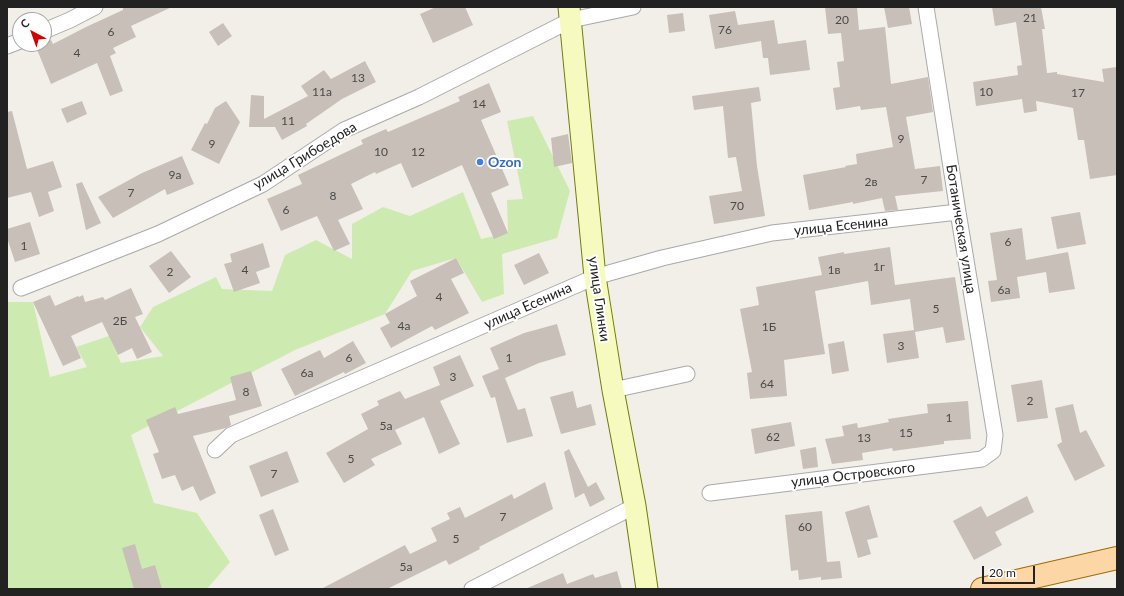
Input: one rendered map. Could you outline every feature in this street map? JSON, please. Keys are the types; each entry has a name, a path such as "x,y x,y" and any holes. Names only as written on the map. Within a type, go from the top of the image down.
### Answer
{"main road":[{"name":"улица Глинки","path":"570,13 595,277 613,390 635,506 647,589"},
{"path":"982,589 1117,558"}],"street":[{"path":"52,28 95,7"},
{"name":"улица Грибоедова","path":"21,288 158,234 263,184 344,130 419,97 570,13 633,7"},
{"name":"Ботаническая улица","path":"926,7 995,435 993,451"},
{"name":"улица Есенина","path":"215,450 232,435 595,277 662,258 772,234 958,212"},
{"path":"613,390 687,374"},
{"name":"улица Островского","path":"710,493 982,459 993,451"},
{"path":"472,589 635,506"}],"green space":[{"path":"533,116 570,191 557,238 502,254 504,294 482,302 456,258 412,271 385,314 295,350 131,435 154,503 197,513 230,562 207,589 7,589 7,302 33,302 50,377 87,367 76,347 109,336 121,363 163,356 140,327 153,307 216,277 222,289 272,291 285,255 316,240 352,259 352,224 383,207 410,216 463,192 481,239 508,233 507,200 523,199 507,121"}],"building":[{"path":"123,7 172,7 131,26 136,37 113,48 116,53 110,56 123,91 110,96 97,63 51,84 38,52 52,52 52,42 53,44 123,10"},
{"path":"436,7 465,7 473,25 433,43 420,14"},
{"path":"825,7 857,7 859,30 885,27 891,84 928,77 933,112 906,117 915,169 940,166 943,191 895,196 898,210 885,211 882,198 853,204 853,202 809,210 803,175 857,164 856,154 893,147 886,107 861,110 860,106 836,110 833,88 840,87 837,62 844,61 841,33 828,34"},
{"path":"884,7 909,7 912,24 888,28"},
{"path":"992,7 1041,7 1045,29 1042,29 1047,73 1057,72 1057,74 1104,82 1102,69 1117,67 1117,175 1090,179 1084,140 1078,140 1073,108 1036,101 1037,111 1024,113 1022,99 976,106 973,82 1018,75 1017,66 1022,65 1016,22 995,26"},
{"path":"735,11 738,25 774,20 778,44 806,40 810,70 770,75 768,58 763,58 761,41 715,49 709,15"},
{"path":"683,13 685,31 669,33 667,15"},
{"path":"223,23 232,36 218,46 209,32"},
{"path":"365,61 376,82 342,99 306,124 307,126 282,140 275,127 249,127 251,95 264,96 264,119 308,96 301,86 324,70 331,79"},
{"path":"489,83 501,112 481,120 509,185 491,193 508,233 494,239 462,165 412,188 401,163 376,174 375,172 351,184 363,209 338,220 350,244 334,251 317,216 281,231 267,199 302,184 298,175 363,144 361,140 386,129 388,132 460,101 458,97"},
{"path":"759,87 761,101 751,103 757,166 765,216 714,224 709,196 742,191 736,157 728,158 723,106 694,110 692,96"},
{"path":"82,101 87,114 67,123 61,109"},
{"path":"226,101 240,122 219,164 191,150 205,123 207,124 215,108"},
{"path":"12,111 27,169 53,161 62,187 48,192 54,211 39,217 31,192 7,198 7,112"},
{"path":"568,134 572,163 554,167 551,138"},
{"path":"182,156 194,184 167,195 165,189 113,218 98,197 142,173"},
{"path":"82,182 101,223 86,230 76,184"},
{"path":"1080,212 1086,244 1057,249 1051,217"},
{"path":"30,222 40,254 15,262 7,238 7,229"},
{"path":"1022,228 1026,260 1068,252 1075,289 1049,293 1046,272 1017,277 1020,298 991,302 988,281 997,280 990,233"},
{"path":"263,243 270,267 256,272 260,283 234,292 224,264 232,262 230,254"},
{"path":"890,247 895,285 955,277 965,340 946,343 943,327 915,332 919,358 887,363 883,334 914,330 910,299 871,305 868,281 815,291 825,354 784,360 787,396 750,399 747,373 752,372 740,309 759,305 756,287 822,275 818,257 844,252 844,254"},
{"path":"171,251 191,277 169,293 149,266"},
{"path":"539,253 549,273 524,285 514,265"},
{"path":"456,258 464,273 451,279 469,313 435,330 432,326 391,348 380,328 390,323 385,314 417,296 410,281"},
{"path":"131,288 143,314 135,317 152,352 137,359 132,348 118,355 102,322 71,336 81,358 63,366 33,302 50,295 55,306 83,295 85,302 103,297 105,300"},
{"path":"557,324 566,355 539,363 505,378 518,410 525,408 533,436 507,443 495,397 491,398 482,376 499,369 490,348 524,333"},
{"path":"353,341 366,363 295,396 281,369 320,350 324,358"},
{"path":"844,341 849,371 832,374 828,344"},
{"path":"460,355 474,386 440,401 460,444 439,454 424,417 395,430 402,444 371,459 375,465 344,483 326,453 368,429 361,414 379,405 377,401 400,391 405,399 440,385 433,367"},
{"path":"251,371 262,406 229,416 231,425 226,428 193,436 216,493 200,501 193,486 182,491 175,475 162,479 153,454 159,452 146,420 175,407 178,414 236,400 230,377"},
{"path":"1042,380 1048,418 1017,422 1011,385"},
{"path":"573,391 577,408 591,404 596,425 561,434 550,397"},
{"path":"968,401 971,439 944,441 944,444 893,451 892,448 862,453 863,460 832,464 825,439 844,436 842,426 857,423 858,428 889,422 888,419 928,413 927,404"},
{"path":"1073,404 1080,433 1086,430 1105,466 1075,481 1057,445 1062,442 1055,408"},
{"path":"791,422 795,446 755,454 751,429"},
{"path":"816,447 818,467 803,469 800,450"},
{"path":"569,449 588,487 596,482 605,499 590,507 584,493 575,498 564,452"},
{"path":"287,451 299,482 261,497 249,466"},
{"path":"545,482 553,509 479,547 480,549 449,565 446,560 387,589 321,589 405,545 410,554 437,541 431,528 450,519 447,513 460,507 465,518 512,494 514,499"},
{"path":"1027,496 1034,512 995,532 1002,545 974,560 953,521 981,506 987,517"},
{"path":"869,505 878,537 867,540 871,554 858,558 845,512"},
{"path":"273,509 289,550 275,556 259,515"},
{"path":"822,511 827,562 840,561 842,578 821,580 821,577 799,580 798,570 791,571 785,515"},
{"path":"135,544 142,569 155,565 162,589 134,589 122,548"},
{"path":"617,571 622,589 525,589 563,573 567,584 593,574 595,578"}],"place":[{"name":"Ozon","path":"480,162"}]}
